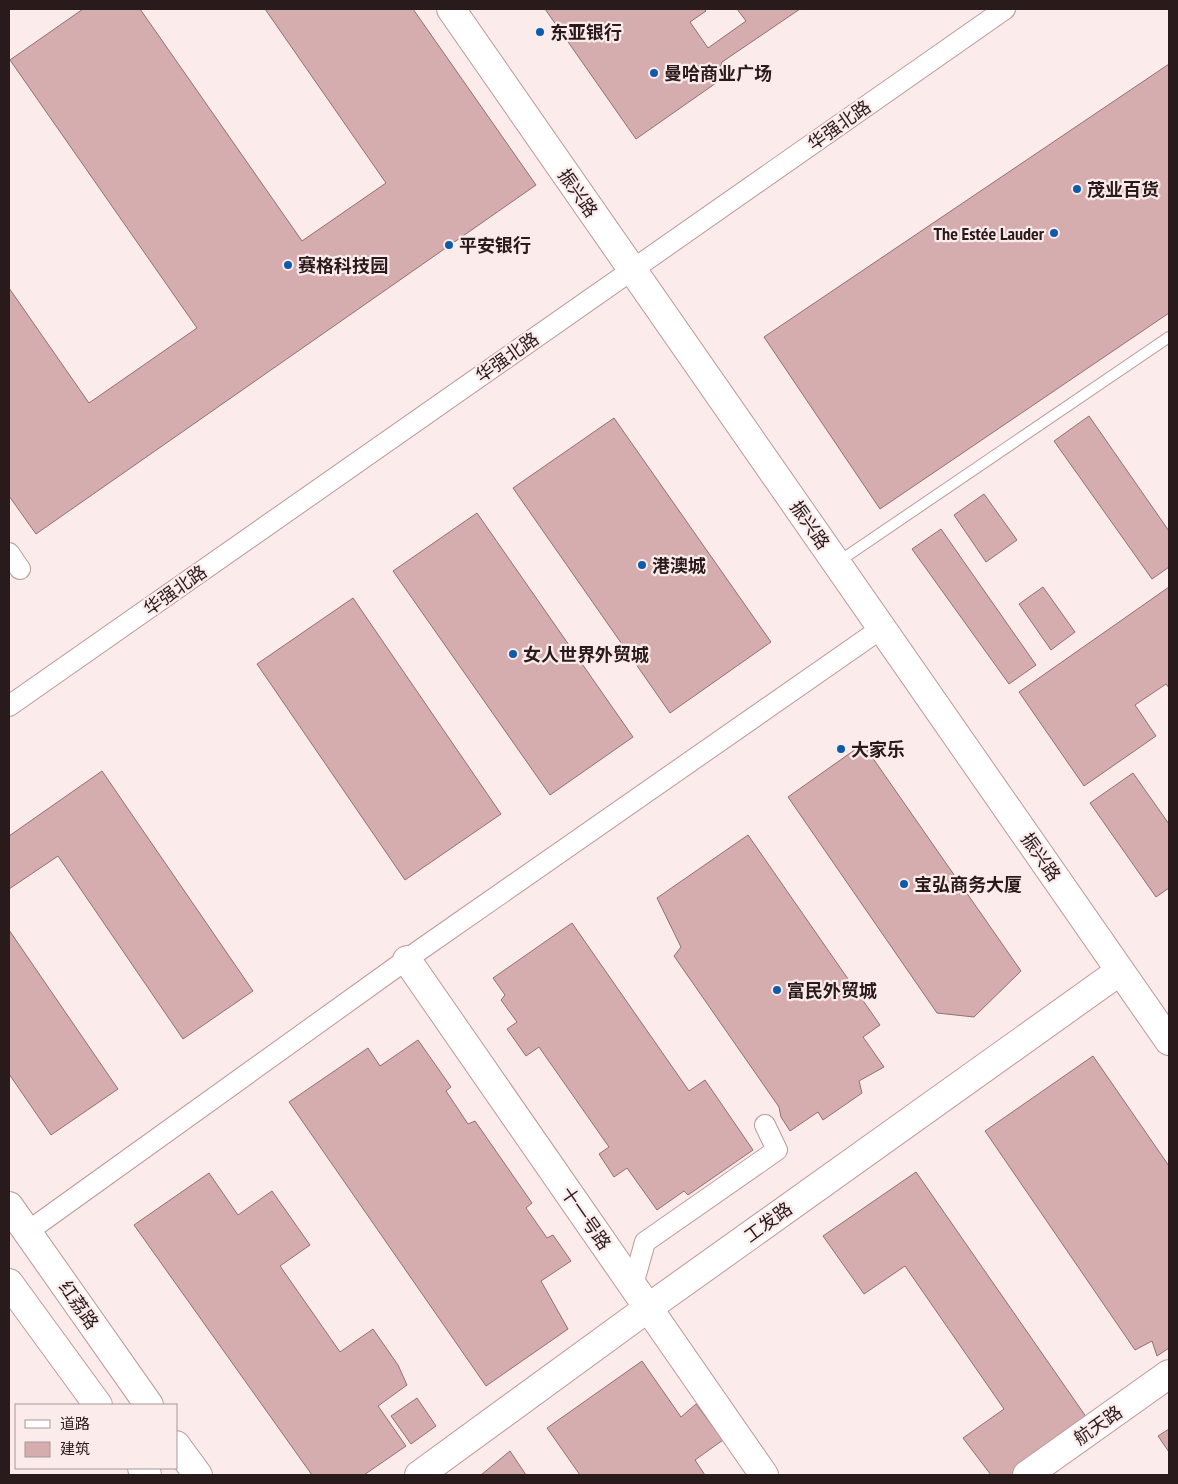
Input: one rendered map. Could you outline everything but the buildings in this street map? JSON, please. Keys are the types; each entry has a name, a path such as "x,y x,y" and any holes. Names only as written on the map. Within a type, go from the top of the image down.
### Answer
{"street":[{"name":"振兴路","path":"451,9 1169,1041"},
{"name":"华强北路","path":"9,706 1005,9"},
{"path":"9,553 20,569"},
{"path":"27,1232 407,960 882,628"},
{"name":"十一号路","path":"407,960 764,1475"},
{"name":"工发路","path":"419,1475 648,1308 1120,971"},
{"path":"633,1286 645,1242 777,1150 765,1125"},
{"name":"红荔路","path":"9,1206 148,1404"},
{"path":"9,1283 97,1404"},
{"name":"航天路","path":"1027,1475 1169,1374"},
{"path":"178,1448 198,1475"}],"lane":[{"path":"837,563 1169,337"}],"place":[{"name":"东亚银行","path":"540,32"},
{"name":"曼哈商业广场","path":"654,73"},
{"name":"茂业百货","path":"1077,189"},
{"name":"The Estée Lauder","path":"1054,233"},
{"name":"平安银行","path":"449,245"},
{"name":"赛格科技园","path":"288,265"},
{"name":"港澳城","path":"642,565"},
{"name":"女人世界外贸城","path":"513,654"},
{"name":"大家乐","path":"841,749"},
{"name":"宝弘商务大厦","path":"904,884"},
{"name":"富民外贸城","path":"777,990"}]}
